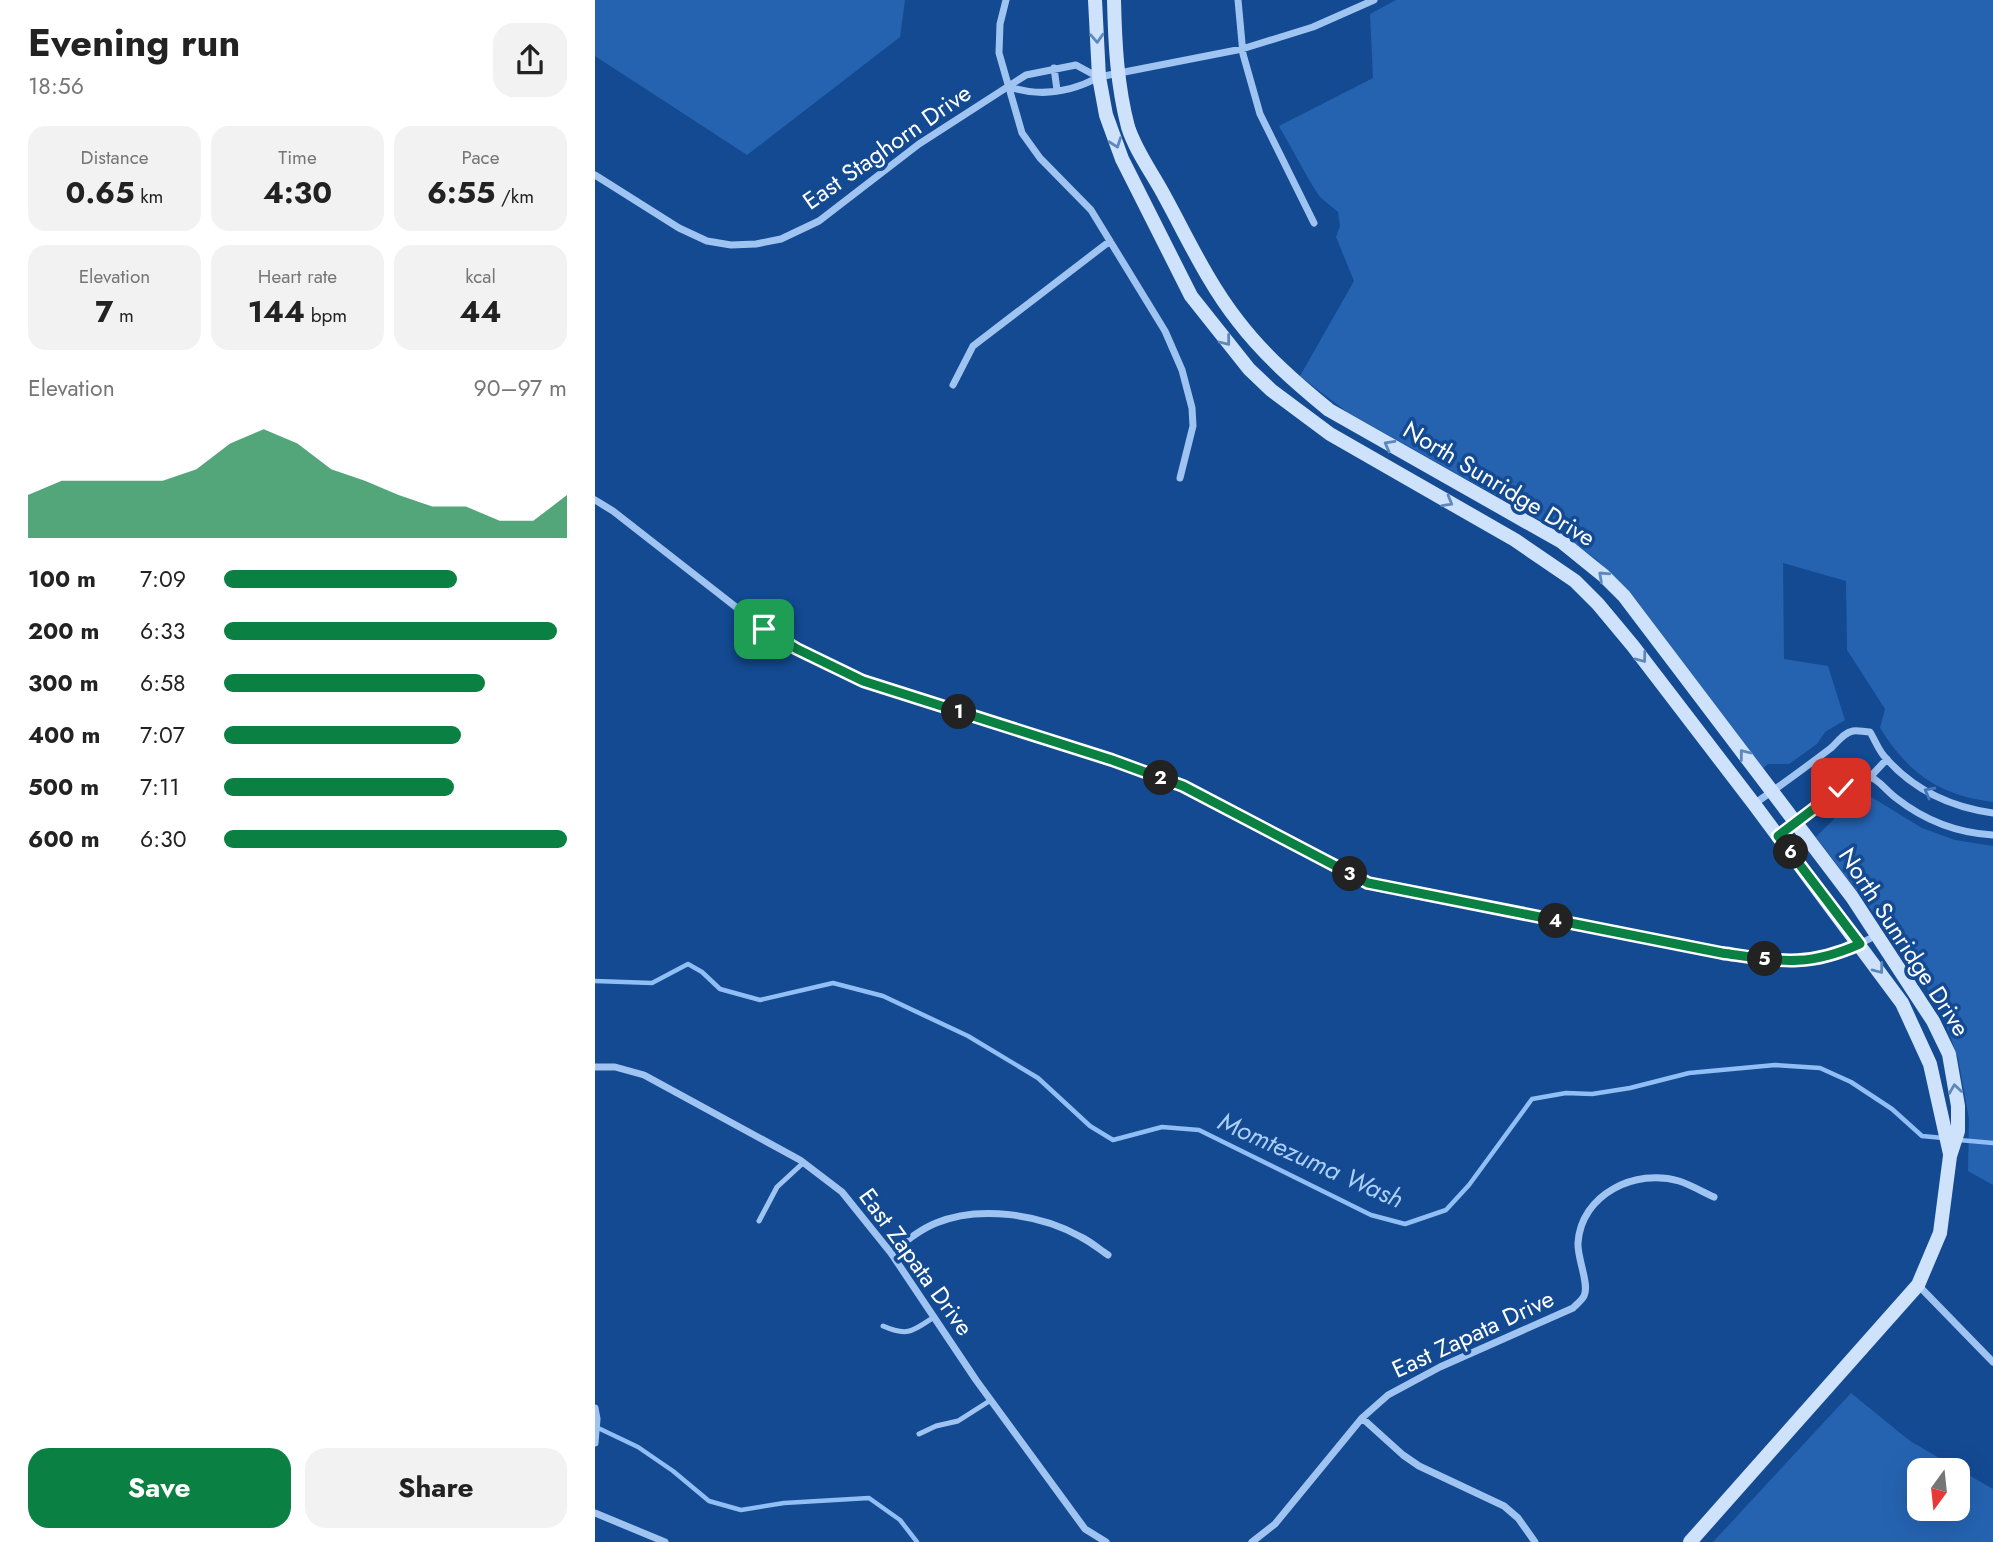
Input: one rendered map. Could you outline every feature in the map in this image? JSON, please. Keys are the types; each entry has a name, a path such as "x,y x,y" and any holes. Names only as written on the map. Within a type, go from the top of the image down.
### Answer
{"street":[{"path":"1006,0 1000,24 999,53 1022,133 1040,158 1091,210 1165,331 1182,370 1192,408 1193,426 1180,478"},
{"name":"North Sunridge Drive","path":"1095,0 1099,77 1106,116 1122,159 1192,296 1249,369 1271,390 1330,435 1515,540 1575,581 1598,604 1754,804 1902,1003 1930,1064 1950,1156"},
{"name":"North Sunridge Drive","path":"1114,0 1118,73 1129,130 1209,279 1237,320 1295,383 1329,410 1550,535 1605,576 1624,596 1796,821 1877,935 1933,1021 1949,1054 1957,1094 1958,1132 1950,1156 1940,1233 1918,1285 1691,1542"},
{"path":"1238,0 1243,49 1260,114 1314,223"},
{"name":"East Staghorn Drive","path":"1010,87 1030,94 1082,86 1099,77 1243,49 1313,27 1371,1"},
{"name":"East Staghorn Drive","path":"595,175 679,228 707,240 731,245 781,239 819,222 919,144 1026,75 1076,65 1099,77"},
{"path":"1053,68 1056,90"},
{"path":"953,385 973,346 1110,241"},
{"path":"595,500 613,511 736,608 797,649 863,681 1112,760 1183,786 1368,883 1695,948 1776,961 1806,961 1835,955 1877,935"},
{"path":"1754,804 1818,758 1844,735 1861,731 1870,732 1887,759 1910,782 1958,806 1993,813"},
{"path":"1818,758 1841,788"},
{"path":"1871,776 1887,759"},
{"path":"1778,836 1861,774 1877,779 1894,797 1929,819 1966,832 1993,835"},
{"name":"East Zapata Drive","path":"595,1067 615,1067 644,1075 803,1163 842,1192 891,1253 991,1400 1086,1529 1106,1542"},
{"name":"East Zapata Drive","path":"1252,1542 1275,1524 1362,1418 1397,1388 1573,1308 1584,1296 1586,1285 1579,1260 1578,1241 1586,1216 1598,1199 1613,1189 1642,1178 1679,1181 1714,1197"},
{"path":"891,1253 919,1232 937,1223 977,1213 1001,1214 1041,1222 1081,1236 1108,1255"},
{"path":"1918,1285 1993,1362"},
{"path":"595,1408 595,1443"},
{"path":"1362,1418 1419,1466 1504,1506 1518,1518 1535,1542"},
{"path":"595,1513 665,1542"}],"lane":[{"path":"759,1222 777,1187 803,1163"},
{"path":"883,1326 898,1333 911,1332 934,1317"},
{"path":"919,1434 936,1426 958,1421 991,1400"}],"shaded area":[{"path":"595,0 905,0 900,37 747,155 595,56"},
{"path":"1396,0 1993,0 1993,802 1957,794 1927,780 1902,758 1880,728 1885,709 1847,650 1846,581 1783,563 1784,659 1828,666 1845,720 1825,732 1817,744 1789,764 1768,764 1762,769 1637,601 1597,560 1554,528 1347,412 1300,376 1354,281 1336,237 1340,226 1338,212 1320,197 1279,126 1373,78 1370,14"},
{"path":"1868,795 1922,828 1955,840 1993,846 1993,1185 1968,1171 1969,1119 1958,1058 1940,1008 1903,952 1816,837 1853,800"},
{"path":"1851,1393 1910,1441 1939,1458 1907,1458 1907,1521 1971,1521 1971,1476 1993,1489 1993,1542 1713,1542"}],"waterway":[{"name":"Momtezuma Wash","path":"595,981 652,983 688,964 702,972 720,989 760,1000 833,983 883,996 968,1036 1038,1078 1090,1126 1113,1140 1162,1127 1199,1130 1371,1215 1405,1224 1446,1210 1469,1185 1532,1099 1566,1093 1592,1094 1630,1088 1689,1073 1775,1065 1820,1068 1851,1082 1892,1109 1922,1136 1943,1138"},
{"name":"Momtezuma Wash","path":"1959,1140 1993,1143"},
{"path":"596,1427 638,1447 709,1501 741,1510 784,1503 869,1498 900,1520 917,1542"}],"route":[{"path":"764,629 797,649 863,681 1112,760 1183,786 1368,883 1722,953 1776,961 1806,961 1835,955 1860,944 1778,836 1841,788"}]}
